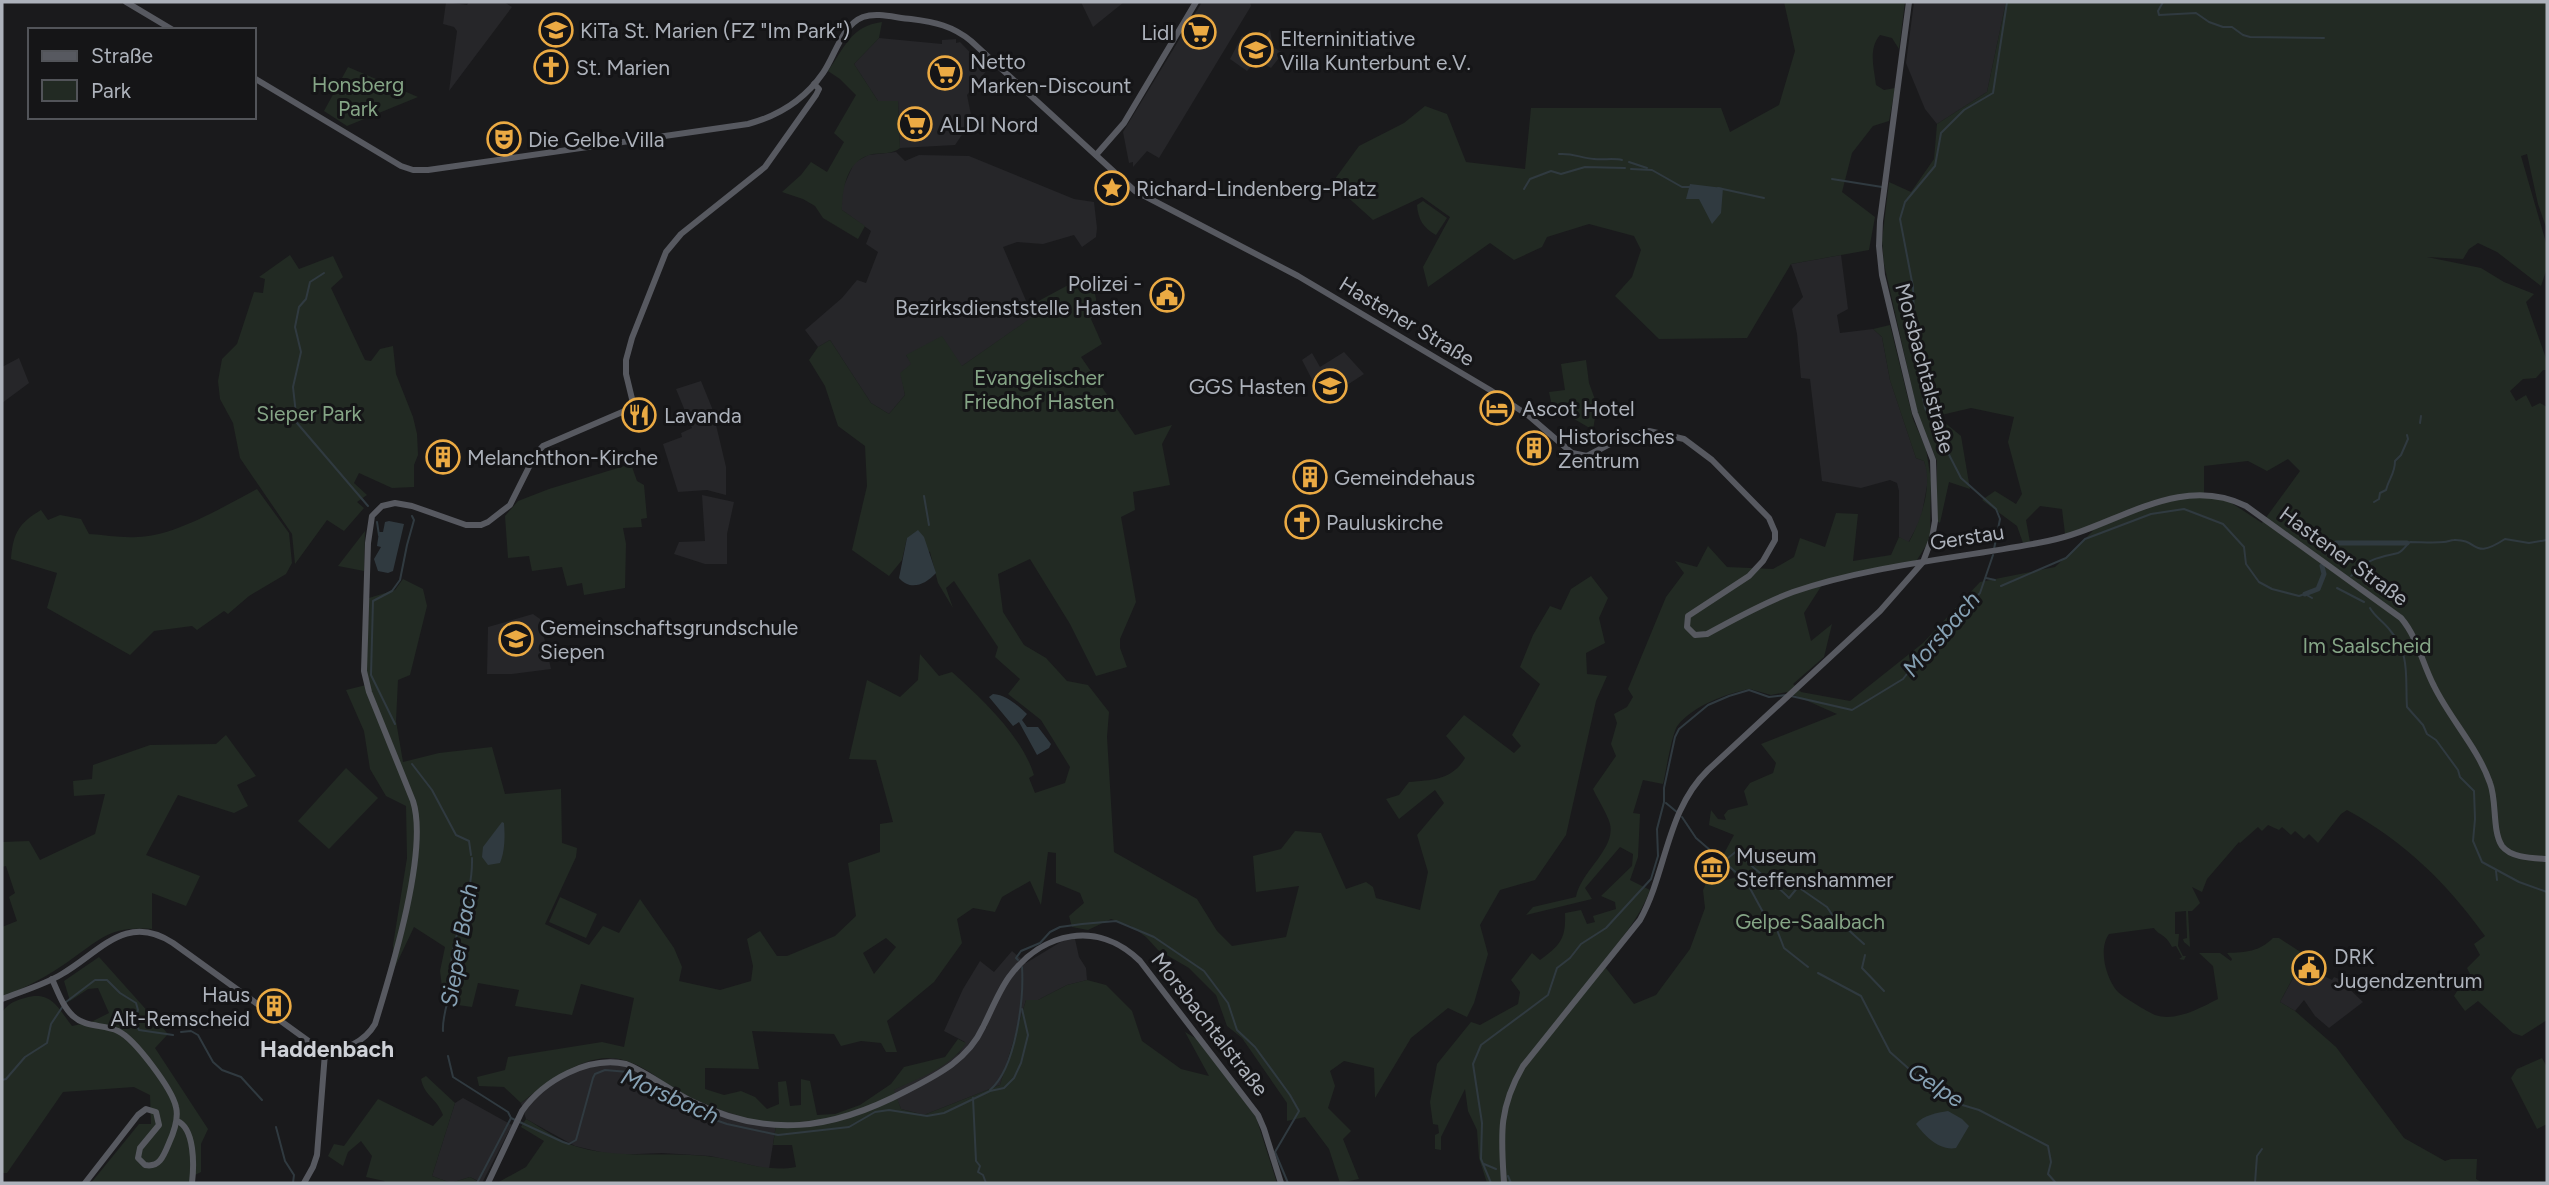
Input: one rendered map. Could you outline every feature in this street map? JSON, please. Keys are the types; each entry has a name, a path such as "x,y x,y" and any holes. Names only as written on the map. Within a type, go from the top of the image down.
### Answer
{"main road":[{"path":"126,2 170,28"},
{"path":"1096,155 1124,123 1196,2"},
{"name":"Morsbachtalstraße","path":"1504,1183 1502,1128 1511,1088 1523,1066 1640,920 1656,887 1678,815 1698,781 1881,611 1923,562 1930,545 1935,521 1933,460 1915,413 1882,275 1880,246 1880,221 1909,2"},
{"name":"Hastener Straße","path":"814,84 845,34 858,20 876,15 940,24 953,29 971,41 1136,192 1297,276 1490,390 1529,416 1577,455 1592,454 1623,437 1649,431 1684,439 1706,455 1732,478 1769,518 1774,525 1775,540 1763,561 1749,576 1690,613 1686,624 1692,634 1707,634 1795,592"},
{"path":"256,79 401,166 418,171 748,124 786,109 814,84 819,89 765,167 681,234 666,252 626,360 626,374 635,402 634,407 542,446 510,505 481,525 466,525 412,506 395,503 382,506 372,515 368,543 364,671 367,685 413,801 418,818 418,834 408,904 375,1024 370,1033 355,1044 325,1054"},
{"name":"Hastener Straße","path":"2142,507 2195,495 2234,500 2401,618 2416,639 2433,685 2486,773 2495,798 2500,842 2511,852 2547,859"},
{"name":"Gerstau","path":"1795,592 1941,558 2070,536 2142,507"},
{"path":"1930,545 1931,551 1941,558"},
{"path":"2,999 52,979 116,937 135,932 155,934 177,945 282,1025 325,1054"},
{"name":"Morsbachtalstraße","path":"488,1183 525,1107 557,1079 587,1066 613,1062 632,1066 694,1102 743,1120 771,1126 821,1124 842,1119 884,1102 947,1068 970,1049 1007,979 1032,953 1060,939 1077,935 1096,936 1117,943 1140,961 1258,1115 1265,1129 1281,1183"},
{"path":"52,979 72,1016 84,1024 113,1029 127,1037 173,1097 177,1121 162,1158 155,1165 149,1166 139,1161 139,1152 157,1128 159,1119 154,1110 146,1109 141,1112 85,1183"},
{"path":"304,1183 317,1155 325,1054"},
{"path":"177,1121 184,1125 188,1133 192,1183"}],"shaded area":[{"path":"446,2 467,5 469,2 504,2 512,7 449,91 457,31 454,27 443,24"},
{"path":"1081,2 1124,2 1093,27"},
{"path":"1202,2 1250,2 1251,6 1159,158 1147,151 1133,167 1133,162 1129,163 1123,132"},
{"path":"1914,2 2006,2 1987,92 1937,124 1925,109 1906,63"},
{"name":"Elterninitiative Villa Kunterbunt e.V.","path":"1270,30 1273,47 1283,53 1271,68 1257,60 1247,71 1230,59 1242,36 1258,45"},
{"path":"879,38 942,44 942,40 956,39 956,43 960,42 987,70 967,95 972,120 955,145 900,148 898,101 878,101 854,64"},
{"path":"896,152 905,161 919,155 969,156 1074,199 1094,202 1097,228 1096,237 1082,247 1074,235 1043,244 1017,242 1003,247 1033,317 962,366 906,355 912,364 901,373 905,395 889,414 871,403 830,340 818,347 805,330 842,298 857,280 866,283 878,252 866,244 871,231 842,210 842,190 854,163 868,155"},
{"path":"1690,184 1723,188 1721,213 1712,224 1699,199 1686,199"},
{"path":"1841,255 1848,309 1837,315 1840,333 1873,329 1882,337 1890,380 1916,458 1924,461 1929,475 1921,519 1908,543 1899,537 1897,483 1890,480 1861,488 1822,481 1810,379 1801,378 1792,309 1803,297 1791,264"},
{"name":"GGS Hasten","path":"1344,352 1364,374 1324,400 1302,360 1312,353 1320,367"},
{"path":"19,358 29,383 2,403 2,367"},
{"path":"701,381 712,408 726,467 726,495 707,490 678,492 663,444 682,437 681,433 692,428 676,389"},
{"path":"702,495 734,502 727,534 727,564 705,564 674,554 679,542 705,541"},
{"path":"385,522 404,524 393,571 388,573 378,571 374,559 381,547 377,546 379,532 383,532"},
{"path":"918,530 924,537 936,573 927,581 913,585 899,578 907,538"},
{"name":"Gemeinschaftsgrundschule Siepen","path":"533,614 540,619 551,669 487,674 488,627"},
{"path":"993,694 1007,698 1027,714 1022,720 1027,727 1038,727 1051,744 1049,748 1037,755 1019,722 1013,726 989,697"},
{"path":"502,822 502,858 500,863 488,865 482,857 483,847"},
{"path":"1075,939 1079,957 1086,968 1087,980 1067,985 1038,1000 1026,1000 1000,1085 924,1115 901,1109 893,1090 934,1070 959,1053 965,1042 944,1031 963,989 980,961 994,972 1012,951 1026,963 1064,940"},
{"path":"2305,956 2305,960 2313,967 2316,965 2326,973 2324,976 2332,980 2334,977 2339,979 2363,1002 2329,1028 2315,1016 2304,1000 2295,1011 2280,1002"},
{"path":"613,1058 631,1062 679,1092 776,1125 769,1169 710,1156 662,1153 613,1155 575,1146 526,1119 521,1103 561,1073 585,1062"},
{"path":"463,1098 512,1125 482,1183 470,1177 451,1183 432,1176 455,1103"},
{"path":"1948,1111 1969,1126 1956,1148 1938,1145 1916,1124 1926,1116"}],"green space":[{"path":"1784,2 1905,2 1899,49 1892,38 1880,35 1873,52 1876,85 1884,90 1895,88 1889,121 1873,126 1852,153 1842,192 1875,217 1869,250 1791,264 1747,338 1659,339 1615,296 1632,277 1641,250 1634,236 1589,224 1547,237 1542,247 1514,260 1490,243 1428,287 1423,267 1450,217 1422,197 1373,220 1332,183 1359,146 1404,123 1425,106 1447,114 1466,162 1525,169 1531,108 1721,108 1730,132 1779,105 1795,51"},
{"name":"Im Saalscheid","path":"2006,2 2547,2 2547,230 2527,154 2521,156 2547,246 2547,268 2541,286 2497,252 2478,243 2469,249 2463,259 2427,257 2481,268 2504,282 2534,294 2526,302 2547,361 2547,370 2543,370 2536,378 2523,379 2510,391 2516,401 2526,395 2532,407 2540,403 2547,407 2547,1020 2522,1036 2513,1033 2478,1001 2465,1011 2454,996 2459,988 2472,978 2467,968 2480,955 2474,944 2485,936 2456,898 2424,865 2388,836 2347,810 2318,843 2309,834 2304,839 2295,831 2291,835 2282,827 2279,830 2268,825 2262,831 2258,827 2239,842 2207,879 2202,892 2192,887 2200,903 2192,911 2188,911 2190,947 2183,939 2187,938 2186,911 2175,912 2175,934 2179,934 2178,946 2183,956 2186,956 2184,960 2179,959 2182,957 2176,946 2172,947 2154,928 2109,934 2104,947 2107,971 2117,991 2155,1015 2171,1017 2188,1013 2218,999 2213,966 2199,953 2220,953 2231,961 2227,953 2252,950 2273,938 2279,938 2305,955 2280,1002 2295,1011 2336,1047 2404,1138 2445,1161 2477,1159 2476,1179 2483,1183 1487,1183 1479,1158 1477,1130 1468,1111 1465,1089 1441,1137 1441,1150 1435,1149 1435,1135 1439,1133 1438,1125 1433,1124 1430,1102 1437,1064 1471,1022 1480,1025 1518,1004 1520,992 1511,980 1532,953 1540,960 1553,950 1563,935 1565,913 1581,910 1587,924 1595,922 1593,916 1616,909 1615,902 1601,896 1632,866 1633,854 1620,847 1585,888 1592,899 1526,915 1533,907 1576,897 1584,879 1608,842 1610,824 1593,789 1616,756 1611,744 1617,723 1614,714 1627,707 1633,697 1628,689 1666,597 1684,573 1675,561 1697,567 1708,546 1727,567 1773,569 1794,557 1800,538 1825,547 1836,513 1858,514 1853,561 1891,555 1899,537 1909,542 1924,503 1926,471 1924,461 1916,458 1890,380 1882,337 1873,329 1890,325 1913,419 1926,449 1931,480 1930,539 1917,560 1822,585 1804,613 1811,641 1832,624 1824,657 1793,684 1801,692 1850,701 1923,643 1980,582 2055,567 2093,531 2065,534 2062,509 2040,506 2026,520 2030,542 2023,543 2017,526 1982,500 1995,491 2016,504 2022,494 2008,442 2014,417 1971,408 1937,416 1961,436 1970,489 1949,482 1940,523 1937,521 1937,461 1919,419 1884,264 1882,240 1889,182 1911,192 1934,159 1937,124 1987,92","holes":["2288,459 2300,471 2262,523 2227,500 2204,496 2204,466 2248,461 2267,471","1750,689 1771,695 1787,692 1837,714 1761,744 1776,763 1773,773 1750,783 1744,791 1748,805 1728,810 1724,815 1726,820 1718,819 1711,810 1709,825 1734,835 1720,861 1731,869 1736,877 1717,883 1708,879 1703,890 1705,908 1690,949 1656,995 1634,1004 1602,963 1635,919 1650,890 1630,880 1638,857 1640,814 1633,813 1643,780 1663,784 1674,735 1684,718 1711,701"]},
{"path":"882,22 879,38 854,64 878,101 898,101 900,148 864,157 857,162 848,176 842,210 865,226 858,239 823,218 815,206 782,192 811,162 827,172 844,142 834,133 856,95 828,71 856,33 871,24"},
{"name":"Honsberg Park","path":"348,67 418,97 347,126 324,111"},
{"path":"1423,201 1447,218 1436,235 1420,219 1417,205"},
{"name":"Sieper Park","path":"290,255 299,269 333,256 343,277 331,288 365,360 371,361 380,349 393,346 396,374 417,434 418,455 414,465 414,487 392,488 359,473 354,483 367,495 357,502 364,508 344,531 327,520 295,564 292,534 240,458 233,423 220,399 218,381 222,359 237,344 254,292 263,293 265,279 259,277"},
{"name":"Evangelischer Friedhof Hasten","path":"1083,277 1091,287 1096,296 1096,307 1091,319 1102,344 1081,357 1135,435 1172,425 1162,444 1170,485 1133,492 1135,510 1121,517 1136,602 1120,639 1120,648 1127,667 1096,676 1070,624 1030,559 998,574 1003,612 1024,645 1046,658 1067,681 1088,685 1109,712 1107,737 1114,852 1197,899 1217,931 1232,946 1286,937 1299,886 1256,892 1253,856 1281,849 1295,831 1321,833 1346,889 1366,882 1373,887 1376,898 1420,910 1428,872 1417,835 1444,803 1435,790 1399,819 1386,799 1399,795 1409,782 1441,778 1460,765 1465,758 1446,736 1464,715 1514,753 1521,746 1512,735 1540,684 1520,667 1533,635 1550,606 1561,610 1571,589 1591,576 1608,598 1599,618 1605,643 1586,653 1587,674 1607,676 1596,701 1566,835 1535,880 1500,890 1480,925 1488,954 1474,1003 1467,1017 1448,1008 1411,1038 1375,1098 1374,1068 1344,1061 1330,1071 1335,1086 1328,1108 1351,1131 1343,1139 1359,1179 1340,1183 1329,1149 1305,1117 1287,1121 1287,1103 1242,1038 1227,1026 1216,995 1189,968 1158,950 1131,926 1111,919 1088,930 1072,927 1069,916 1084,903 1080,893 1056,883 1056,853 1048,852 1041,905 1030,881 1002,897 995,912 973,908 957,919 962,943 934,982 887,1021 897,1052 886,1052 881,1043 861,1041 841,1046 834,1034 752,1031 759,1069 705,1068 705,1089 724,1095 741,1091 755,1097 767,1109 779,1104 778,1082 786,1081 790,1106 801,1105 801,1079 810,1081 817,1115 835,1114 860,1105 891,1084 904,1067 945,1057 958,1039 966,1043 943,1065 894,1090 901,1109 924,1115 1000,1085 1026,1000 1038,1000 1067,985 1087,980 1106,985 1132,1011 1142,1041 1181,1069 1209,1076 1185,1032 1197,1039 1256,1117 1277,1183 497,1183 526,1167 544,1141 521,1127 526,1119 565,1142 594,1151 706,1156 761,1167 796,1167 792,1145 773,1145 776,1125 700,1102 650,1072 617,1059 587,1062 572,1068 521,1103 504,1087 479,1086 477,1077 505,1070 508,1057 602,1042 624,1047 634,998 581,984 572,1015 515,1006 519,990 478,983 472,1007 444,1003 440,971 445,947 414,927 394,969 393,945 407,858 406,806 386,796 370,769 364,731 346,690 366,685 369,598 395,590 403,579 423,589 427,606 410,675 398,680 396,721 403,762 439,753 492,747 505,794 561,789 562,843 577,848 576,857 545,924 589,945 603,926 619,933 640,899 674,948 682,967 679,981 720,990 751,981 753,966 747,939 760,931 777,956 787,956 835,936 856,916 848,863 880,852 880,824 893,822 876,760 849,759 867,680 900,697 918,680 920,654 939,676 952,672 1011,732 1034,775 1029,778 1035,793 1065,783 1070,767 1041,720 1008,694 1020,679 995,657 998,647 954,581 946,588 953,608 938,583 930,552 907,538 902,560 889,576 852,550 867,486 865,446 838,426 825,386 809,360 818,347 830,340 871,403 889,414 905,395 900,373 911,364 906,355 942,336 962,366 1032,317 1029,309 1033,304","holes":["886,938 896,947 874,974 863,953"]},
{"path":"1586,360 1589,383 1597,405 1593,430 1552,406 1549,392 1565,390 1561,364"},
{"path":"631,464 637,481 644,485 647,518 641,519 642,527 623,528 626,544 625,588 584,595 582,583 567,586 562,567 532,571 529,556 508,558 505,516 518,501"},
{"path":"257,489 289,533 292,563 286,574 249,596 228,614 224,611 197,630 192,626 154,631 130,655 47,608 57,573 11,559 18,530 27,519 41,510 48,520 60,515 81,519 89,534 151,536 199,519"},
{"path":"365,531 364,571 338,566"},
{"path":"226,735 256,776 237,785 248,806 234,813 178,795 146,855 200,876 186,906 152,893 152,929 125,930 106,936 45,976 2,997 2,927 17,921 9,897 15,893 6,866 2,867 2,842 29,841 40,860 95,834 105,794 74,796 73,781 92,779 93,765 150,745 216,744"},
{"path":"346,768 378,798 329,849 298,821"},
{"path":"560,897 597,914 586,938 549,922"},
{"path":"99,957 168,1034 155,1048 208,1129 201,1144 201,1172 191,1177 190,1183 91,1183 139,1124 151,1124 150,1095 134,1087 63,1092 7,1173 2,1173 2,1012 15,1001 41,996 53,1002 72,1026 91,1022 109,1013 98,988 88,989 70,1001 64,981"},
{"path":"2542,1058 2547,1067 2547,1124 2537,1129 2511,1078 2517,1069"},
{"path":"426,1076 455,1103 432,1176 451,1183 386,1183 366,1177 372,1156 361,1141 348,1152 343,1166 328,1156 334,1144 344,1146 378,1099 433,1126 443,1115 423,1085 421,1079"},
{"path":"470,1177 481,1183 451,1183"}],"waterway":[{"name":"Morsbach","path":"1994,549 2000,519 1996,509 1961,478 1925,408 1915,353 1913,287 1900,219 1905,202 1935,166 1941,133 1964,110 1993,93 2007,2"},
{"path":"2163,2 2158,11 2159,15 2196,13 2209,22 2232,27 2250,37 2324,38"},
{"path":"1559,154 1622,160"},
{"path":"1629,162 1647,168"},
{"path":"1524,189 1530,179 1551,171 1561,174 1585,167 1625,168"},
{"path":"1631,169 1652,170 1682,187 1691,187"},
{"path":"1832,179 1882,187"},
{"path":"1718,188 1764,198"},
{"name":"Sieper Bach","path":"324,273 310,282 306,299 299,307 295,327 301,352 293,387 297,423 368,506"},
{"path":"2420,423 2421,416"},
{"path":"2374,502 2379,499 2380,493 2386,490 2395,461 2401,455 2408,439 2407,435"},
{"path":"924,496 929,525"},
{"path":"2001,586 2066,558 2085,539 2151,514 2184,509 2223,524 2244,547 2246,564 2259,582 2272,589 2299,596 2305,594 2312,598"},
{"name":"Sieper Bach","path":"395,724 371,675 373,601 392,591 400,580 414,520 412,516"},
{"name":"Sieper Bach","path":"377,522 379,535"},
{"path":"2357,571 2371,561 2400,552 2410,542 2454,540 2481,549 2505,539 2529,543 2547,540"},
{"path":"2336,543 2407,543"},
{"name":"Morsbach","path":"1791,696 1852,710 1903,679 1980,593 1993,555"},
{"path":"2305,594 2318,589 2324,574 2322,566"},
{"path":"2351,576 2356,572"},
{"path":"1986,578 1995,580"},
{"path":"2337,588 2364,602"},
{"path":"2370,608 2396,638 2401,648 2406,666 2407,707 2423,725 2427,734 2436,740 2458,770 2460,777 2474,791 2473,841 2482,862 2519,882 2547,892"},
{"name":"Morsbach","path":"1491,1183 1481,1159 1482,1123 1473,1064 1481,1045 1548,995 1557,968 1570,958 1581,944 1606,928 1651,879 1658,856 1657,829 1664,802 1664,788 1679,729 1708,705 1729,696 1749,690 1769,697 1786,695"},
{"name":"Sieper Bach","path":"412,764 432,790 456,835 469,841 471,855"},
{"name":"Gelpe","path":"1666,803 1678,813"},
{"name":"Gelpe","path":"1682,817 1696,838 1746,881 1764,914 1772,917 1784,948 1808,967"},
{"path":"1723,862 1738,850 1748,863 1789,898 1798,887 1827,907 1833,916 1864,944"},
{"name":"Sieper Bach","path":"443,1031 452,984 452,955 468,895 472,858"},
{"path":"2496,871 2497,880"},
{"name":"Morsbach","path":"1018,960 1016,958 1021,951 1040,943 1050,932 1060,927 1116,921 1154,937 1204,971 1228,1003 1237,1030 1255,1047 1299,1111 1275,1152 1288,1183"},
{"path":"1865,955 1862,968 1884,991"},
{"name":"Morsbach","path":"990,1090 999,1080 1012,1050 1020,1014 1022,967"},
{"name":"Gelpe","path":"1818,973 1861,996 1890,1052 1917,1076 1959,1104 1979,1110 2048,1146 2051,1162 2048,1174 2056,1183"},
{"name":"Morsbach","path":"66,1002 95,980 107,980 120,993 136,1003 138,1010 135,1022 139,1030 173,1035"},
{"name":"Morsbach","path":"2,1080 6,1079 25,1057 47,1043 51,1024 63,1006"},
{"name":"Morsbach","path":"477,1183 511,1118 563,1142 569,1144 576,1140 593,1078 595,1074 605,1070 628,1072 701,1115 727,1124 778,1135 849,1127 875,1112 889,1110 927,1116 944,1113 990,1091 1004,1088 1014,1078 1028,1035 1022,1009"},
{"name":"Morsbach","path":"181,1032 191,1031 198,1035 213,1062 222,1070 241,1077 262,1100"},
{"name":"Sieper Bach","path":"448,1056 453,1077 508,1112 511,1118"},
{"path":"973,1098 976,1161 980,1166 978,1172 983,1175 986,1183"},
{"name":"Morsbach","path":"276,1127 285,1161 294,1175 293,1183"},
{"path":"2255,1183 2257,1156 2262,1149"},
{"path":"1484,1164 1496,1169"},
{"path":"1508,1176 1511,1183"}],"place":[{"name":"KiTa St. Marien (FZ \"Im Park\")","path":"556,30"},
{"name":"Lidl","path":"1199,32"},
{"name":"Elterninitiative Villa Kunterbunt e.V.","path":"1256,50"},
{"name":"St. Marien","path":"551,67"},
{"name":"Netto Marken-Discount","path":"945,73"},
{"name":"ALDI Nord","path":"915,124"},
{"name":"Die Gelbe Villa","path":"504,139"},
{"name":"Richard-Lindenberg-Platz","path":"1112,188"},
{"name":"Polizei - Bezirksdienststelle Hasten","path":"1167,295"},
{"name":"GGS Hasten","path":"1330,386"},
{"name":"Ascot Hotel","path":"1497,408"},
{"name":"Lavanda","path":"639,415"},
{"name":"Historisches Zentrum","path":"1534,448"},
{"name":"Melanchthon-Kirche","path":"443,457"},
{"name":"Gemeindehaus","path":"1310,477"},
{"name":"Pauluskirche","path":"1302,522"},
{"name":"Gemeinschaftsgrundschule Siepen","path":"516,639"},
{"name":"Museum Steffenshammer","path":"1712,867"},
{"name":"DRK Jugendzentrum","path":"2309,968"},
{"name":"Haus Alt-Remscheid","path":"274,1006"}],"district":[{"name":"Haddenbach","path":"327,1049"}],"park label":[{"name":"Gelpe-Saalbach","path":"1810,921"}]}
